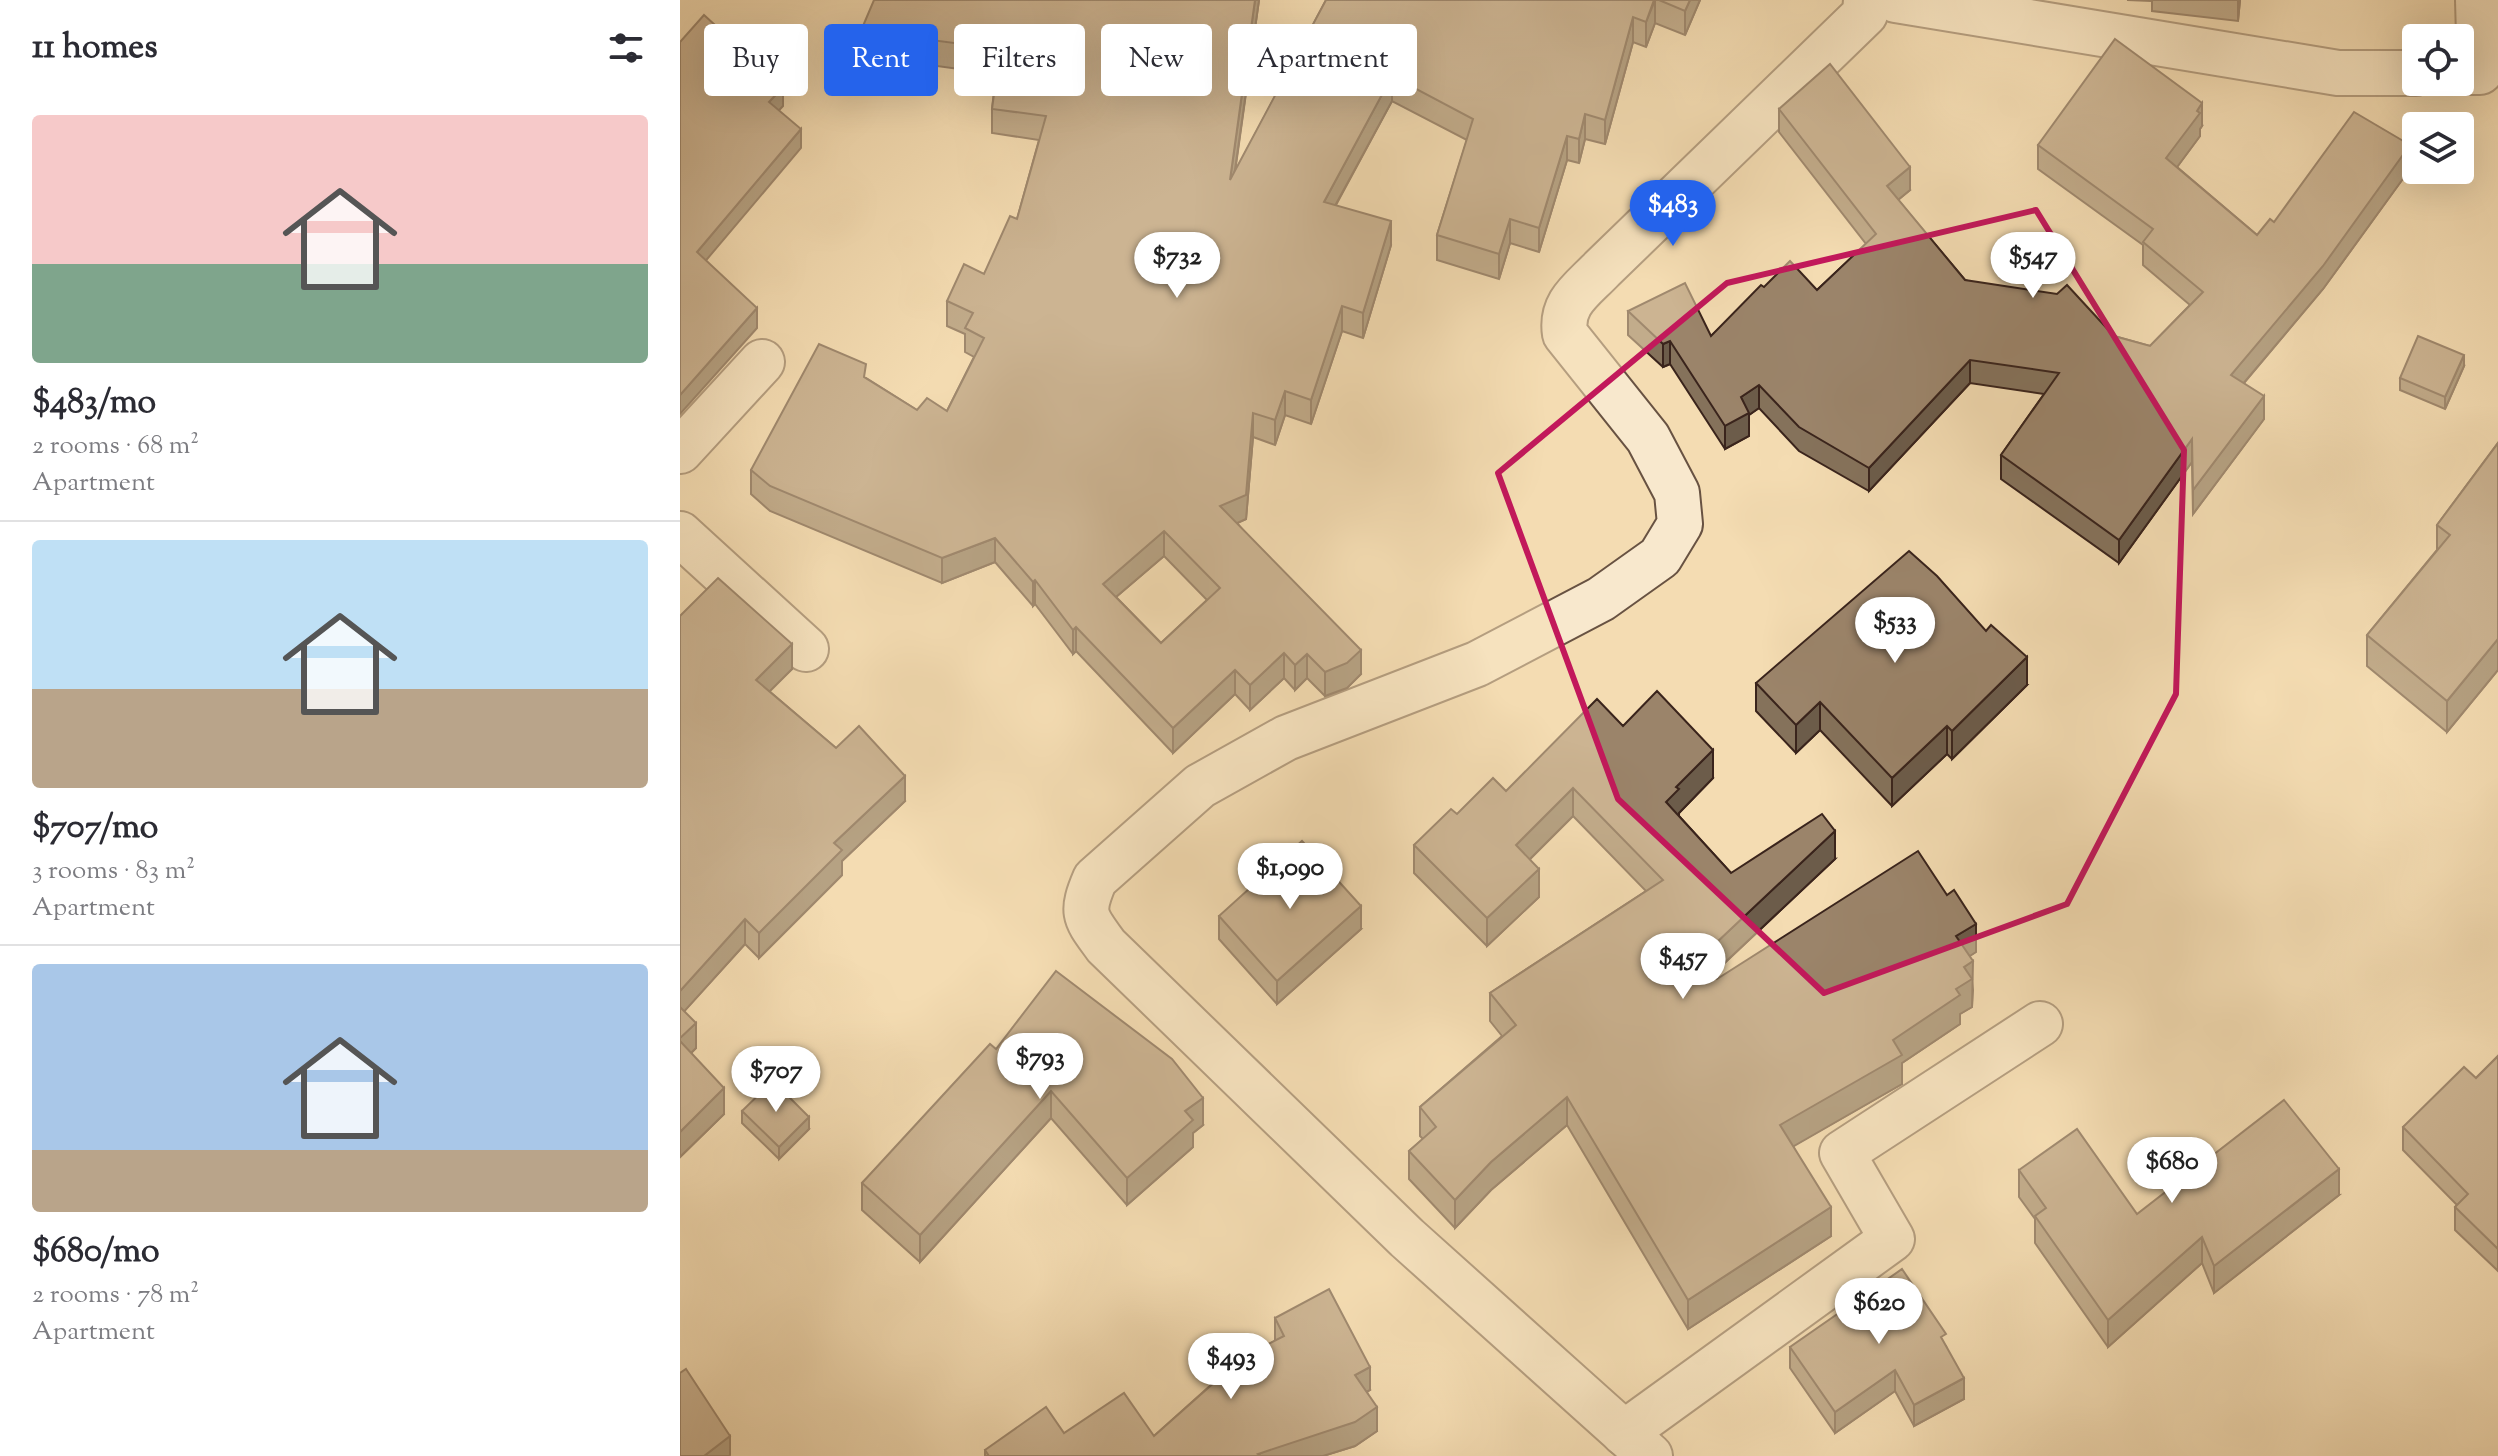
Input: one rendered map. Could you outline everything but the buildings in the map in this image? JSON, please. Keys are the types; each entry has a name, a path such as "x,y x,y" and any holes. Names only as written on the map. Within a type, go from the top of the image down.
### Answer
{"street":[{"path":"1866,0 1865,14 1602,269 1567,307 1563,318 1565,334 1648,438 1677,493 1680,524 1660,557 1601,599 1477,664 1286,738 1200,786 1095,879 1086,899 1086,918 1106,946 1407,1238 1637,1444 1892,1239 1842,1153 2040,1024"},
{"path":"1896,0 2018,10 2338,73 2402,73"},
{"path":"2474,72 2480,72 2478,0"},
{"path":"680,451 762,362"},
{"path":"680,534 806,649"}],"highlighted area":[{"path":"2036,210 2184,450 2176,694 2067,904 1824,993 1618,799 1498,473 1727,283"}]}
